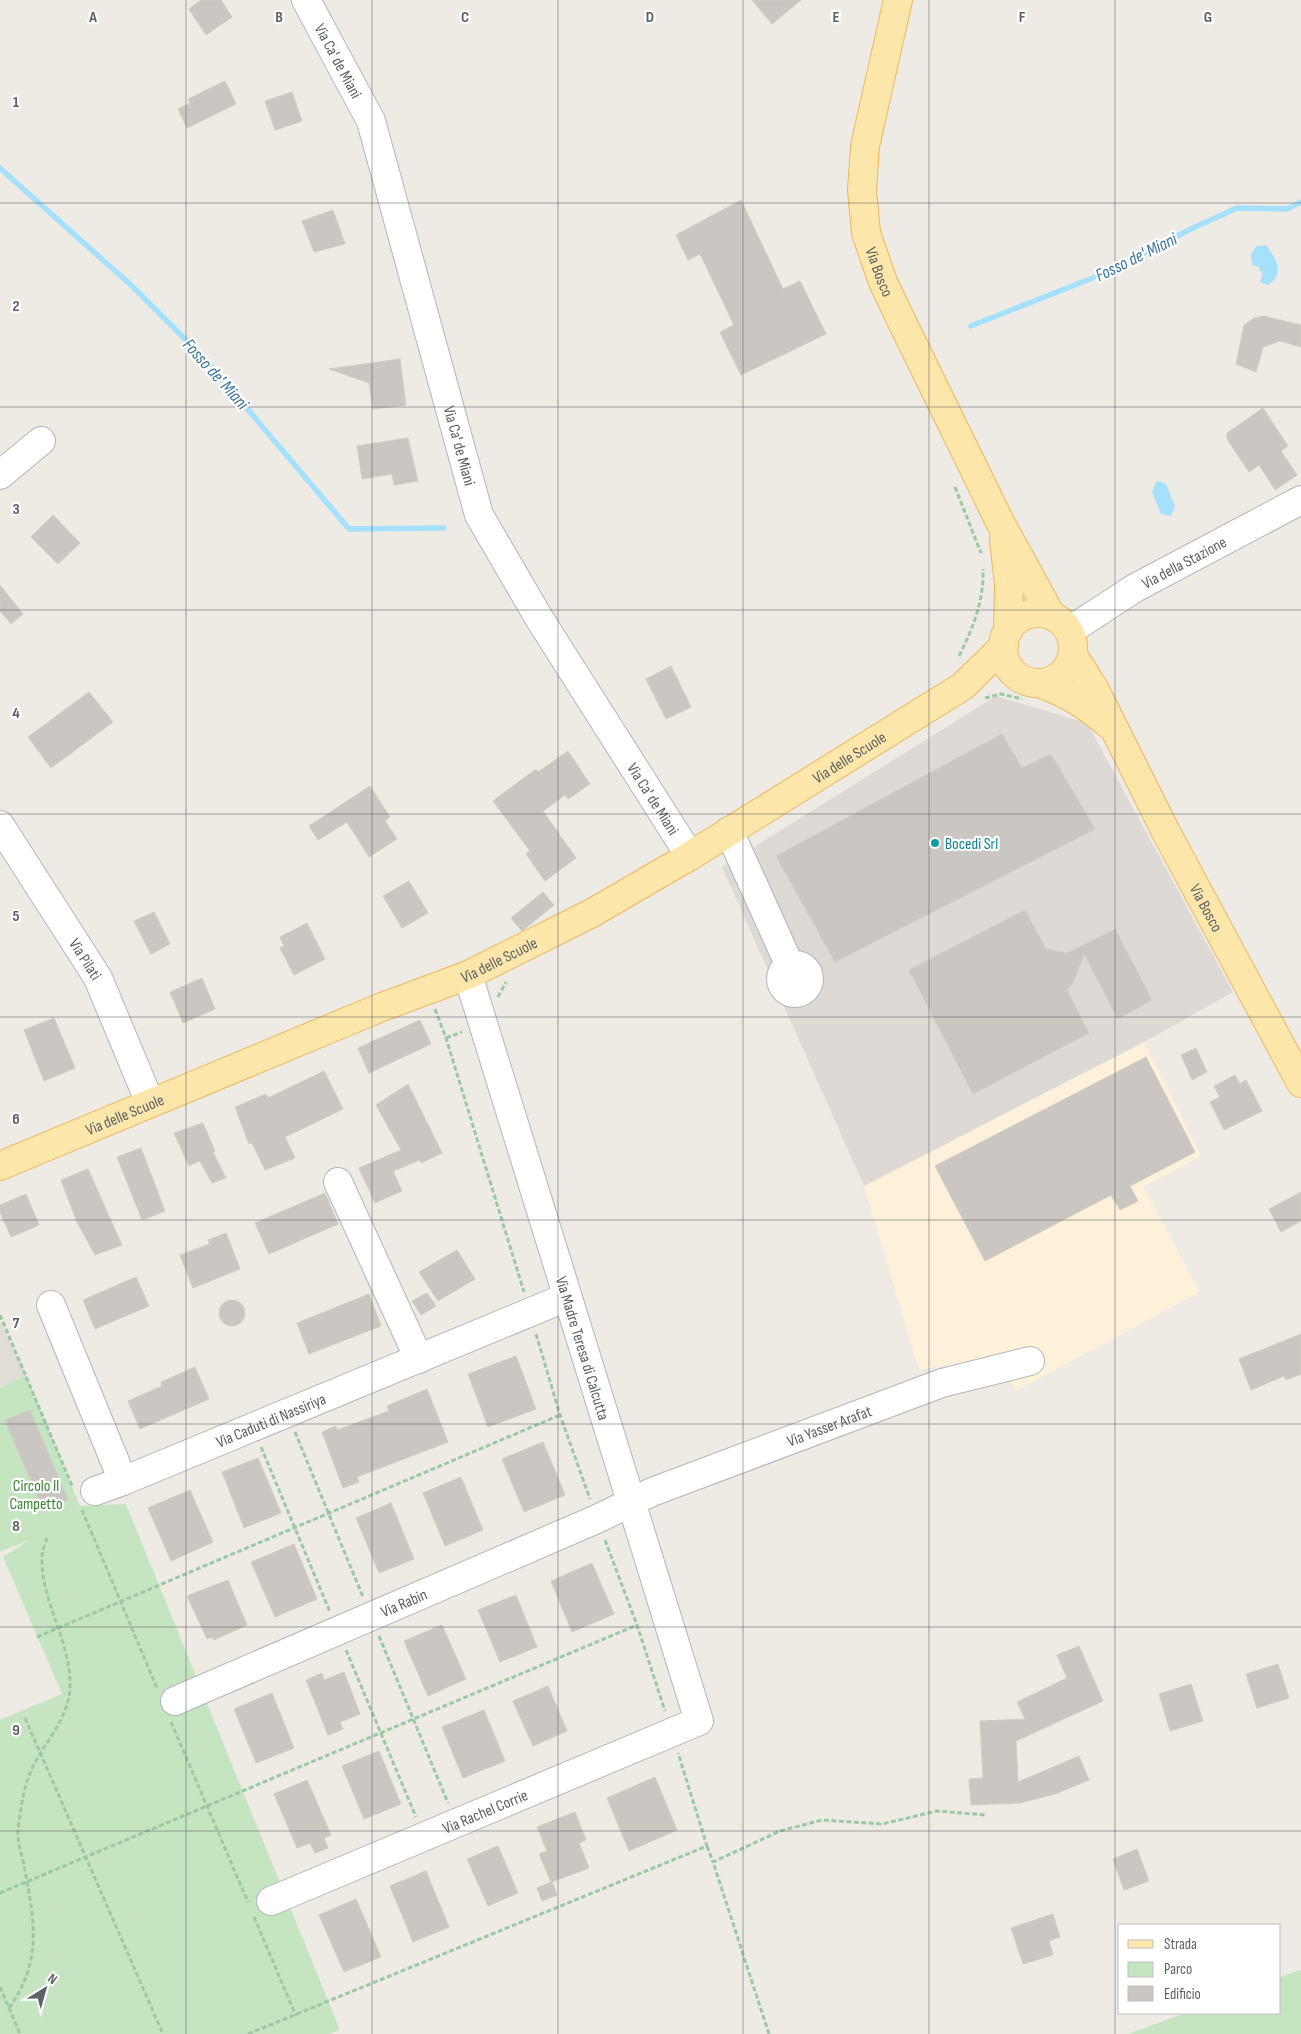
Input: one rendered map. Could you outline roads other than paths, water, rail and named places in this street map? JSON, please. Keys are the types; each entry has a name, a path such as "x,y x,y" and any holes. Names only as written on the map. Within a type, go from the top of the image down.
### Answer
{"main road":[{"name":"Via Bosco","path":"898,0 865,146 862,190 866,233 883,282 1000,522 1095,690 1166,832 1301,1083"},
{"name":"Via Bosco","path":"1000,522 1006,552 1009,584 1006,638 1009,666 1017,675 1065,692 1085,704 1115,730"},
{"path":"1006,638 1019,619 1029,614 1039,613 1064,634 1069,665 1061,675 1051,681 1033,682"},
{"name":"Via delle Scuole","path":"0,1166 382,1007 468,975 592,913 690,856 963,686 1006,638"},
{"name":"Via delle Scuole","path":"963,686 1033,682"}],"street":[{"name":"Via Ca' de Miani","path":"306,0 371,121 479,515 539,618 690,856"},
{"path":"0,475 41,440"},
{"name":"Via della Stazione","path":"1064,634 1135,588 1301,500"},
{"name":"Via Pilati","path":"0,825 98,978 150,1103"},
{"path":"729,831 790,966"},
{"name":"Via Madre Teresa di Calcutta","path":"468,975 699,1722"},
{"path":"338,1182 419,1359"},
{"name":"Via Caduti di Nassiriya","path":"83,1497 568,1297"},
{"path":"51,1305 123,1481"},
{"name":"Via Yasser Arafat","path":"631,1501 942,1383 1030,1361"},
{"name":"Via Rabin","path":"167,1702 597,1519 631,1501"},
{"name":"Via Rachel Corrie","path":"271,1901 699,1722"}],"water":[{"path":"1266,245 1276,260 1278,271 1277,276 1268,285 1260,282 1262,275 1259,267 1253,265 1251,257 1257,246"},
{"path":"1160,481 1166,484 1175,506 1171,516 1161,514 1152,492 1156,482"}],"waterway":[{"name":"Fosso de' Miani","path":"0,168 132,286 206,360 349,529 444,528"},
{"name":"Fosso de' Miani","path":"971,326 1105,273 1237,208 1287,209 1301,202"}],"place":[{"name":"Bocedi Srl","path":"935,843"}],"park label":[{"name":"Circolo Il Campetto","path":"36,1494"}]}
